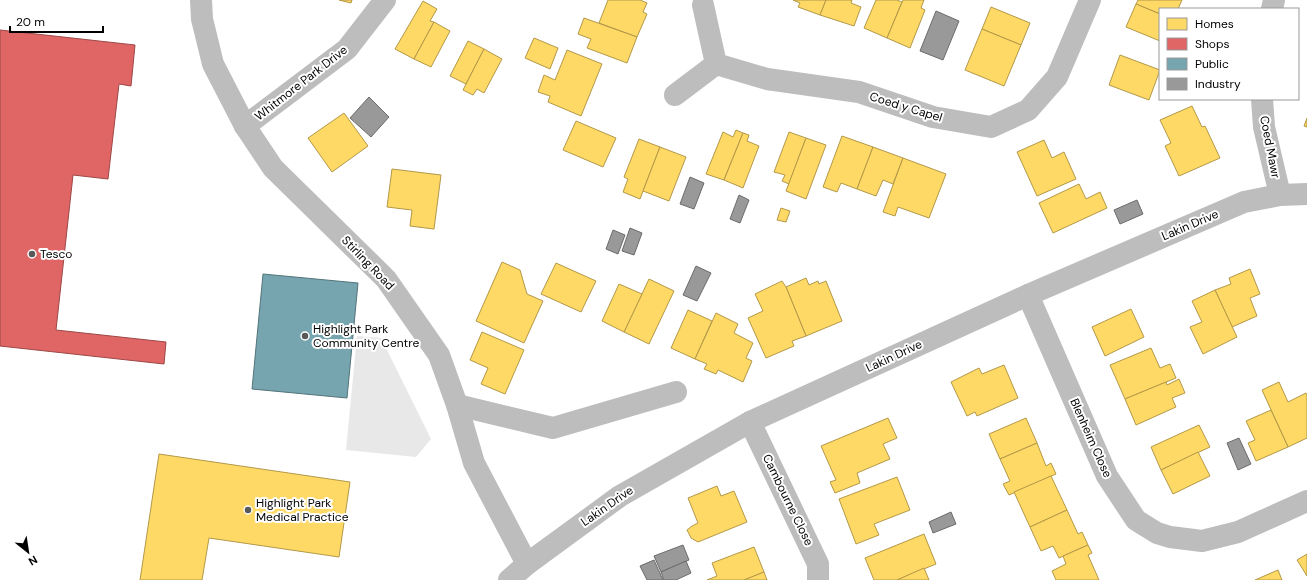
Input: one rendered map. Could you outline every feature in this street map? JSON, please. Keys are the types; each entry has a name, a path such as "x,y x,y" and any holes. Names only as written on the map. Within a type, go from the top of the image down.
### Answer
{"street":[{"name":"Stirling Road","path":"201,0 202,20 213,64 245,126 273,168 386,279 439,355 457,405 474,463 527,564"},
{"name":"Whitmore Park Drive","path":"245,126 347,49 385,0"},
{"name":"Coed y Capel","path":"716,64 767,79 859,92 933,118 991,127 1028,110 1057,77 1090,0"},
{"path":"675,95 716,64 703,5"},
{"name":"Coed Mawr","path":"1262,100 1264,127 1280,195"},
{"name":"Lakin Drive","path":"509,580 527,564 620,496 750,422 1028,295 1244,202 1280,195 1307,194"},
{"name":"Blenheim Close","path":"1028,295 1107,476 1136,520 1156,533 1170,537 1202,540 1238,532 1307,501"},
{"path":"457,405 552,428 676,392"},
{"name":"Cambourne Close","path":"750,422 818,564 818,580"}],"shaded area":[{"path":"357,336 381,338 431,439 416,457 346,450"}],"building: Homes":[{"path":"339,0 352,0 351,3"},
{"path":"608,0 640,0 647,3 643,12 647,14 637,37 599,23"},
{"path":"793,0 826,0 820,15 798,7 800,3"},
{"path":"826,0 852,0 851,3 861,7 854,26 820,15"},
{"path":"876,0 897,0 902,2 887,38 864,28"},
{"path":"903,0 924,0 921,8 925,10 910,48 887,38"},
{"path":"1138,0 1182,0 1178,8 1159,8 1159,14 1136,4"},
{"path":"423,1 437,9 430,21 434,22 414,59 395,49"},
{"path":"1136,4 1159,14 1159,41 1126,27"},
{"path":"991,7 1030,23 1021,45 982,29"},
{"path":"584,18 637,37 627,63 587,48 591,39 578,34"},
{"path":"434,22 450,31 431,67 414,59"},
{"path":"982,29 1021,45 1004,86 965,70"},
{"path":"534,38 558,48 550,69 525,58"},
{"path":"468,41 484,49 466,84 450,76"},
{"path":"484,49 502,59 484,93 477,89 473,95 463,90"},
{"path":"567,50 602,64 581,116 548,102 550,96 538,92 544,75 555,80"},
{"path":"1120,55 1159,70 1149,100 1109,85"},
{"path":"1192,106 1202,127 1205,126 1220,158 1179,176 1165,146 1171,143 1160,120"},
{"path":"344,113 368,146 332,172 308,138"},
{"path":"1307,118 1307,127 1304,126"},
{"path":"576,121 616,138 603,167 563,150"},
{"path":"736,130 743,133 724,180 706,174 723,132 733,137"},
{"path":"789,132 806,138 789,184 782,181 785,175 774,172"},
{"path":"743,133 749,135 747,141 759,146 743,188 724,180"},
{"path":"842,136 873,147 857,189 841,183 837,192 823,187"},
{"path":"806,138 826,145 806,199 786,191"},
{"path":"639,139 660,147 640,199 623,192 628,179 624,177"},
{"path":"1044,140 1052,158 1064,152 1076,179 1037,196 1017,152"},
{"path":"660,147 686,157 669,201 643,191"},
{"path":"873,147 903,158 893,184 883,180 876,196 857,189"},
{"path":"903,158 946,174 929,218 898,207 895,216 883,212"},
{"path":"392,169 441,175 434,229 410,226 412,210 387,207"},
{"path":"1079,184 1086,199 1100,192 1107,208 1053,233 1039,203"},
{"path":"781,208 790,211 786,222 777,220"},
{"path":"502,262 520,270 527,294 543,301 524,343 476,321"},
{"path":"556,263 596,281 581,312 541,294"},
{"path":"1250,269 1260,294 1250,298 1257,316 1232,327 1215,290 1231,284 1229,278"},
{"path":"806,278 809,285 818,281 819,284 826,281 842,321 806,336 786,287"},
{"path":"649,279 674,291 649,344 624,332"},
{"path":"782,281 786,287 806,336 792,341 794,346 766,358 748,318 763,311 755,294"},
{"path":"619,284 642,294 624,332 602,321"},
{"path":"1215,290 1237,337 1203,354 1190,327 1202,322 1192,301"},
{"path":"1131,309 1144,337 1105,356 1092,327"},
{"path":"688,310 712,321 695,359 671,348"},
{"path":"716,313 738,324 734,333 753,343 746,358 752,361 743,382 718,370 716,374 704,369 707,364 695,359"},
{"path":"482,332 524,350 505,394 481,384 488,368 470,360"},
{"path":"1151,348 1160,368 1170,364 1176,378 1125,399 1110,365"},
{"path":"1004,365 1018,398 977,416 975,412 967,416 951,382 979,368 982,374"},
{"path":"1179,379 1185,393 1172,398 1176,407 1136,425 1125,399 1166,382 1167,385"},
{"path":"1279,382 1288,402 1306,393 1307,395 1307,438 1288,447 1262,390"},
{"path":"1271,410 1288,447 1256,461 1248,443 1255,440 1246,421"},
{"path":"888,418 897,438 883,444 890,459 857,473 860,483 835,493 830,482 836,480 821,446"},
{"path":"1026,418 1037,443 1000,459 989,434"},
{"path":"1199,425 1210,447 1161,470 1151,447"},
{"path":"1037,443 1046,466 1051,463 1056,474 1009,495 1003,484 1010,481 1000,459"},
{"path":"1198,452 1210,476 1173,494 1161,470"},
{"name":"Highlight Park Medical Practice","path":"159,454 350,482 339,557 209,538 202,580 140,580"},
{"path":"1051,476 1067,510 1030,527 1014,492"},
{"path":"897,477 910,510 874,524 879,535 856,544 839,499"},
{"path":"717,486 721,496 734,491 747,522 698,542 691,538 687,530 698,523 688,498"},
{"path":"1067,510 1078,534 1082,532 1088,545 1059,558 1053,546 1041,551 1030,527"},
{"path":"924,534 936,564 897,580 874,580 865,558"},
{"path":"1088,545 1092,553 1088,555 1099,580 1056,580 1052,571 1066,564 1063,556"},
{"path":"754,547 764,572 744,580 707,580 717,576 712,563"},
{"path":"1307,554 1307,576 1297,560"},
{"path":"924,568 929,580 897,580"},
{"path":"1278,570 1282,580 1255,580"},
{"path":"764,572 767,580 744,580"}],"building: Shops":[{"name":"Tesco","path":"0,30 135,45 131,86 119,84 108,179 73,175 56,330 166,342 164,364 0,346"}],"building: Public":[{"name":"Highlight Park Community Centre","path":"263,274 358,283 347,398 252,389"}],"building: Industry":[{"path":"936,11 959,21 943,60 920,51"},
{"path":"369,97 389,117 371,137 350,118"},
{"path":"690,177 704,183 694,209 680,204"},
{"path":"739,195 749,200 740,223 730,219"},
{"path":"1137,200 1143,214 1120,224 1114,210"},
{"path":"630,228 642,233 634,255 622,251"},
{"path":"613,230 625,235 618,254 606,249"},
{"path":"696,266 711,273 697,301 683,295"},
{"path":"1239,438 1251,464 1238,470 1227,443"},
{"path":"951,512 956,524 933,533 929,522"},
{"path":"683,545 689,560 661,572 654,556"},
{"path":"654,560 663,580 647,580 640,566"},
{"path":"686,561 691,573 676,580 664,580 661,572"}],"place":[{"name":"Tesco","path":"32,254"},
{"name":"Highlight Park Community Centre","path":"305,336"},
{"name":"Highlight Park Medical Practice","path":"248,510"}]}
